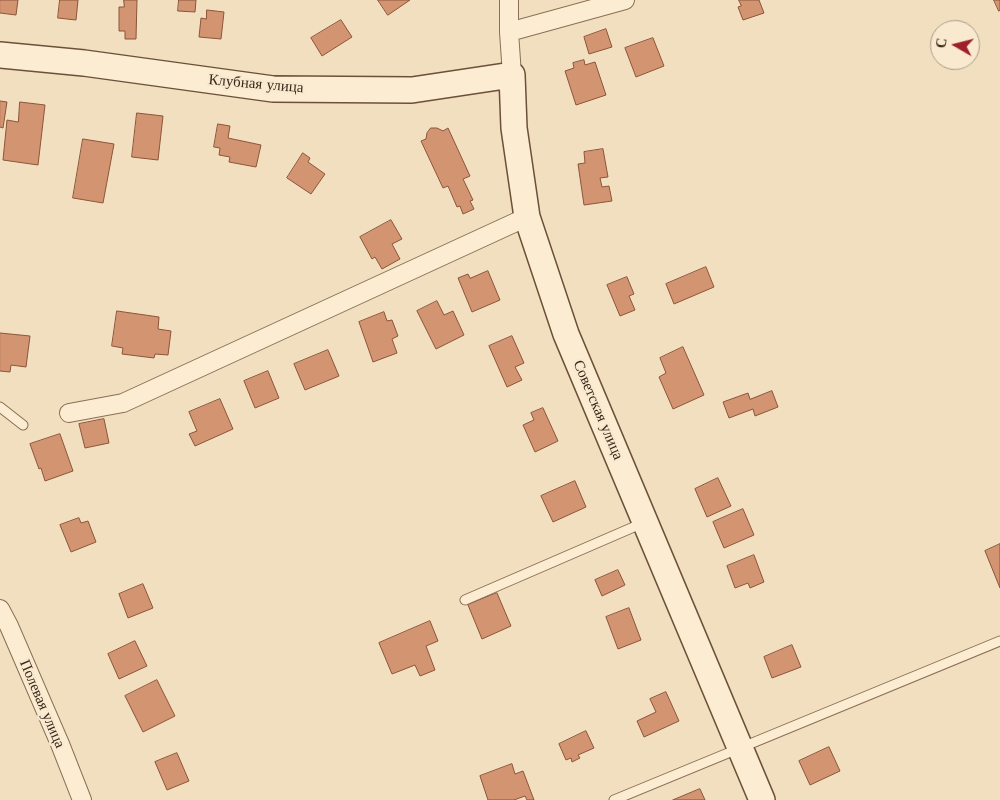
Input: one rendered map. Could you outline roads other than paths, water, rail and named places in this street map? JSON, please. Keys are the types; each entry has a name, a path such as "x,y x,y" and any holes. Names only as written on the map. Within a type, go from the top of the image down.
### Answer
{"street":[{"name":"Советская улица","path":"509,0 514,128 526,217 566,334 762,800"},
{"path":"509,32 625,0"},
{"name":"Клубная улица","path":"0,55 84,63 273,89 412,90 512,75"},
{"path":"69,413 123,403 526,217"},
{"name":"Полевая улица","path":"0,609 60,744 82,800"}],"lane":[{"path":"0,407 23,425"},
{"path":"465,600 645,522"},
{"path":"614,800 1000,641"}]}
